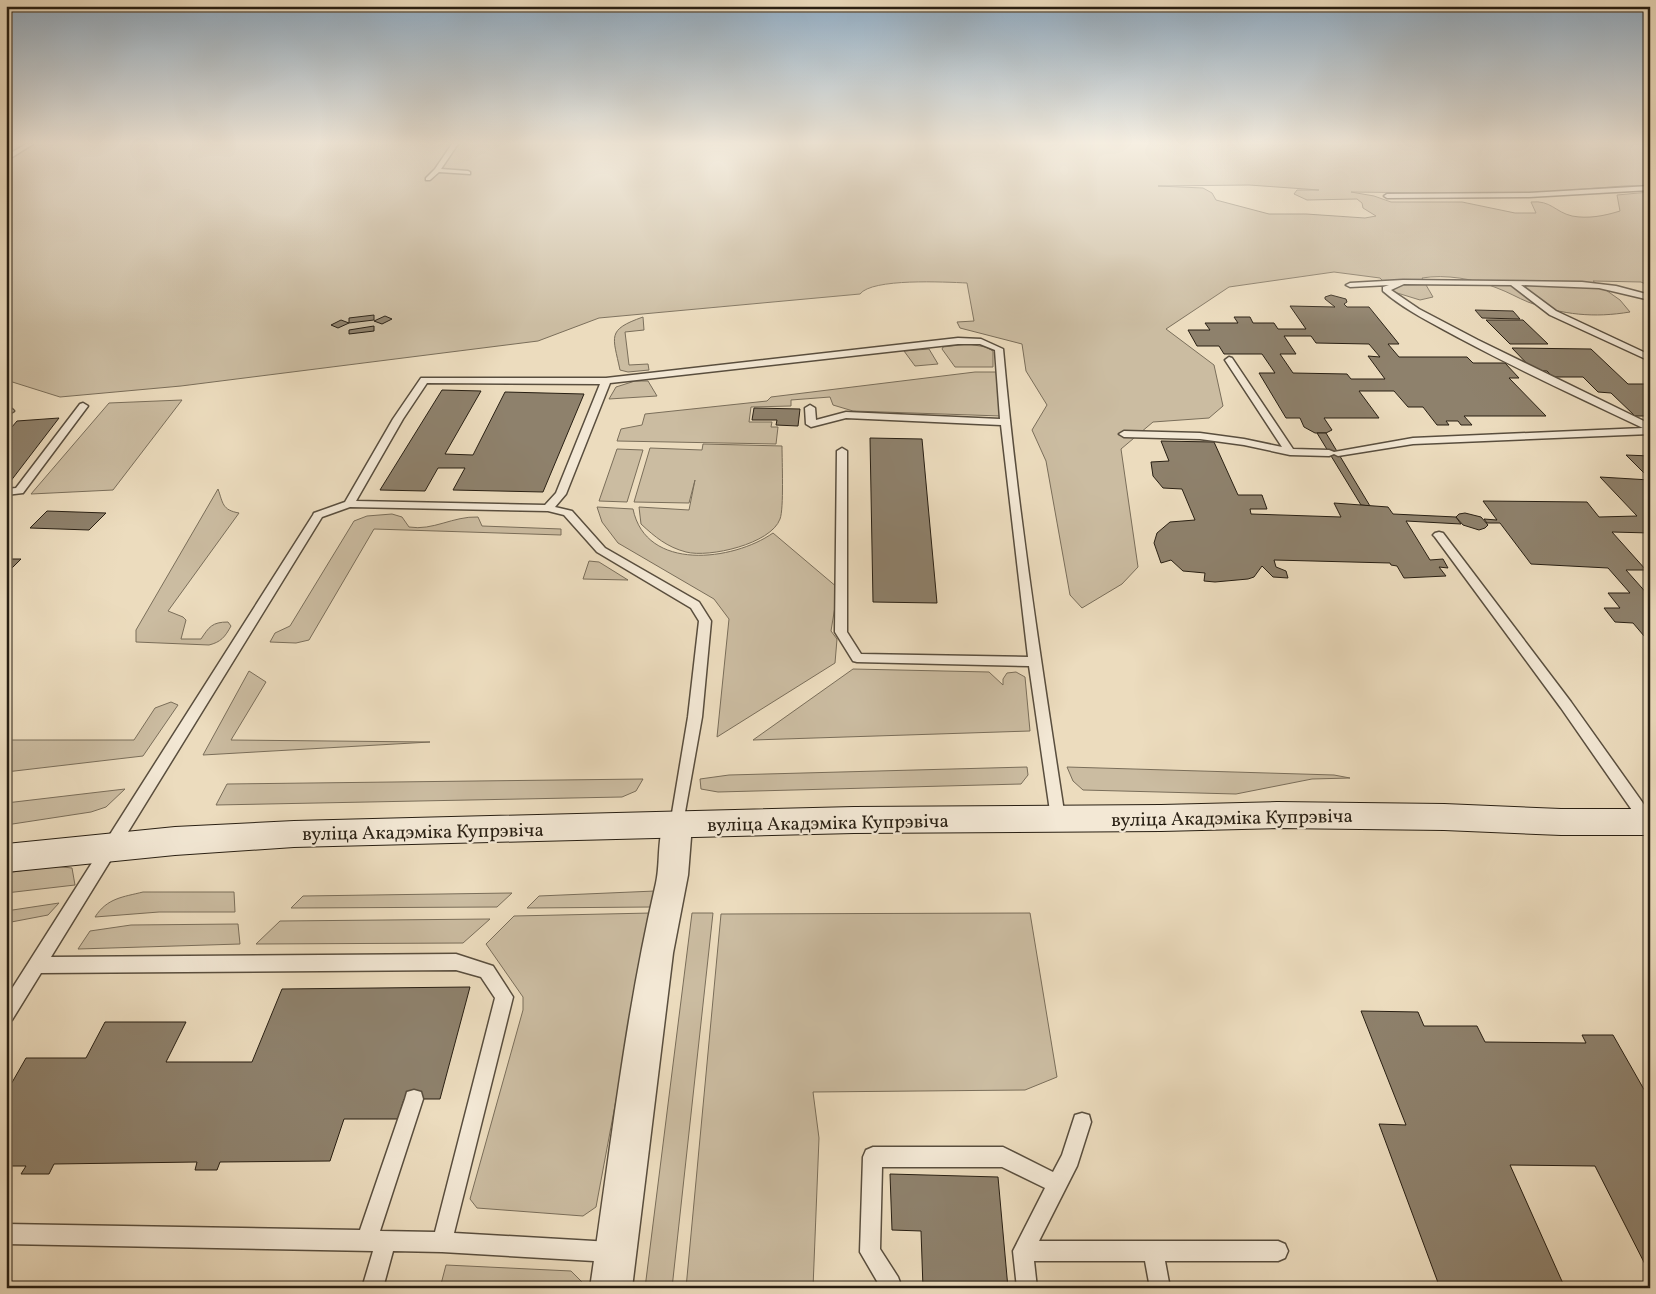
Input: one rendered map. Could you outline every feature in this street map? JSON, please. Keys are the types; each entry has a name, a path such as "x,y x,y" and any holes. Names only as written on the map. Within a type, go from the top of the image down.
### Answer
{"main road":[{"name":"вуліца Акадэміка Купрэвіча","path":"6,858 112,846 294,834 854,820 1162,818 1287,815 1444,816 1561,822 1649,822"}],"street":[{"path":"611,1288 656,953 673,875 677,825"}],"lane":[{"path":"1403,282 1386,289 1394,297 1412,308 1482,347 1650,429"},
{"path":"1350,285 1403,282 1564,283 1603,285 1634,292 1650,298"},
{"path":"1513,284 1553,313 1650,358"},
{"path":"348,504 398,419 424,380 606,381 958,341 981,342 999,349 1005,422 1020,552 1058,818"},
{"path":"1229,360 1290,452"},
{"path":"548,508 561,494 606,381"},
{"path":"6,492 19,491 82,406"},
{"path":"810,408 812,424 846,415 1005,422"},
{"path":"1124,434 1200,436 1244,442 1290,452 1334,453 1413,441 1650,429"},
{"path":"842,451 841,632 857,658 1035,662"},
{"path":"6,1014 318,515 348,504 548,508 568,513 601,550 695,605 705,621 695,717 677,825"},
{"path":"1439,535 1566,705 1649,822"},
{"path":"38,965 456,962 487,971 504,997 442,1242"},
{"path":"372,1288 376,1241 414,1099"},
{"path":"1027,1288 1023,1251 1070,1158 1082,1122"},
{"path":"892,1288 892,1284 870,1252 873,1157 1003,1157 1057,1184"},
{"path":"6,1234 442,1242 616,1252"},
{"path":"1023,1251 1278,1251"},
{"path":"1153,1251 1160,1288"}],"shaded area":[{"path":"6,204 1233,204 1269,214 1306,214 1365,218 1376,216 1363,208 1362,204 1473,204 1515,213 1536,213 1532,204 1549,204 1572,216 1590,217 1620,211 1619,204 1650,204 1650,286 1641,282 1593,281 1620,300 1630,312 1591,315 1554,310 1528,302 1488,285 1450,277 1422,278 1433,297 1420,300 1394,292 1380,278 1334,272 1229,287 1166,329 1214,365 1223,406 1209,418 1153,422 1121,449 1138,567 1122,584 1082,608 1070,595 1046,461 1032,430 1047,405 1026,371 1022,344 960,328 957,322 974,321 967,283 893,283 867,289 860,294 599,318 538,341 181,386 60,397 6,380"},
{"path":"643,317 644,330 625,332 629,365 648,364 649,370 628,372 620,370 615,349 615,336 623,326"},
{"path":"968,344 986,347 993,351 993,367 955,367 942,349 943,347"},
{"path":"929,349 938,364 915,366 904,351"},
{"path":"975,372 996,372 1001,416 853,411 833,405 830,397 791,400 791,406 751,407 749,422 772,422 771,427 778,427 776,444 617,441 621,429 642,425 645,414 767,401 771,397"},
{"path":"635,381 648,381 657,396 609,399 616,387"},
{"path":"182,400 113,490 31,494 109,403"},
{"path":"703,444 782,446 781,514 774,528 765,536 723,551 696,553 679,550 667,544 641,524 639,507 689,510 695,480 689,503 634,502 650,448 702,450"},
{"path":"617,449 643,450 627,502 599,501"},
{"path":"218,489 226,508 239,513 168,611 186,620 181,639 201,639 209,628 218,623 228,622 231,626 222,639 209,645 136,642 136,630"},
{"path":"597,507 633,509 641,529 655,543 672,552 693,555 715,554 736,550 756,543 773,533 838,588 831,631 837,639 835,663 717,737 729,619 714,599 618,543 602,522"},
{"path":"392,514 402,517 409,527 426,527 469,517 478,517 482,526 561,529 561,535 374,529 309,640 296,643 270,642 275,633 290,626 354,521 367,516"},
{"path":"589,561 599,562 628,580 583,579"},
{"path":"853,669 989,672 1003,685 1003,679 1007,673 1016,672 1025,677 1030,731 753,740"},
{"path":"249,671 266,682 231,740 430,742 203,755"},
{"path":"171,702 178,705 143,756 6,772 6,740 134,740 155,708"},
{"path":"1027,767 1028,775 1021,784 718,792 701,789 700,779 729,775"},
{"path":"1067,767 1334,775 1350,778 1312,779 1236,794 1083,790 1073,781"},
{"path":"643,779 636,791 622,797 216,805 227,784"},
{"path":"125,789 106,807 91,812 6,825 6,803"},
{"path":"53,866 72,868 75,885 6,893 6,873"},
{"path":"655,891 652,907 527,908 539,896"},
{"path":"143,892 234,892 235,912 159,912 95,917 110,902"},
{"path":"512,893 497,907 291,908 303,896"},
{"path":"59,903 48,915 6,923 6,911"},
{"path":"651,913 596,1207 583,1216 477,1208 470,1199 523,1010 523,997 486,944 514,916"},
{"path":"692,913 713,913 672,1288 645,1288"},
{"path":"1030,913 1057,1077 1025,1090 813,1092 819,1138 813,1288 686,1288 721,914"},
{"path":"490,919 463,943 256,944 280,921"},
{"path":"238,924 240,944 78,949 90,931 131,925"},
{"path":"446,1265 571,1271 585,1285 585,1288 440,1288"}],"building":[{"path":"1331,295 1346,299 1347,302 1344,304 1347,307 1369,307 1399,344 1388,344 1399,357 1467,357 1473,363 1505,363 1519,378 1509,378 1546,416 1464,416 1472,425 1461,425 1458,421 1446,421 1449,425 1437,425 1423,407 1408,407 1394,391 1359,391 1379,418 1324,418 1332,430 1326,433 1315,433 1304,427 1300,418 1286,418 1259,373 1275,373 1262,354 1224,354 1219,346 1197,346 1188,330 1210,330 1205,323 1238,323 1234,317 1250,317 1253,323 1274,323 1278,329 1306,329 1290,306 1335,307 1325,297","holes":["1284,336 1311,336 1316,343 1369,344 1380,357 1368,356 1385,379 1351,379 1347,374 1293,373 1280,354 1296,354"]},
{"path":"1475,310 1513,311 1520,319 1482,318"},
{"path":"374,315 374,320 349,323 349,318"},
{"path":"385,316 392,319 382,324 374,321"},
{"path":"341,320 349,323 338,328 331,325"},
{"path":"1486,320 1523,320 1548,344 1510,344"},
{"path":"374,326 374,331 349,334 349,330"},
{"path":"1512,348 1591,349 1628,384 1650,384 1650,416 1635,416 1611,393 1598,392 1583,377 1553,377 1547,371 1534,371"},
{"path":"442,390 481,391 445,454 473,455 505,392 584,394 543,492 453,490 465,468 438,468 425,491 380,490"},
{"path":"754,408 800,409 798,426 776,425 777,420 752,420"},
{"path":"59,418 10,482 6,482 6,434 17,421"},
{"path":"1317,433 1326,433 1370,506 1361,505"},
{"path":"870,438 922,439 937,603 873,602"},
{"path":"1161,441 1214,442 1238,495 1262,495 1267,509 1250,509 1251,514 1341,517 1334,503 1388,507 1393,514 1456,517 1461,524 1406,521 1430,560 1443,559 1448,568 1439,567 1446,576 1404,578 1397,566 1390,563 1274,560 1276,567 1286,571 1288,578 1273,577 1262,566 1254,577 1215,582 1204,581 1205,573 1183,571 1171,560 1161,563 1154,543 1157,533 1170,522 1195,520 1182,489 1163,488 1153,476 1151,462 1169,461"},
{"path":"1626,455 1650,456 1650,473 1645,474"},
{"path":"1600,477 1650,480 1650,533 1612,532 1646,570 1626,570 1650,597 1650,643 1633,623 1615,622 1604,608 1620,608 1608,593 1630,593 1608,568 1531,564 1500,523 1487,523 1484,519 1497,520 1483,501 1587,502 1599,517 1637,516"},
{"path":"47,511 106,513 89,530 30,528"},
{"path":"1465,513 1481,517 1488,525 1479,530 1463,525 1456,517 1459,514"},
{"path":"6,559 21,559 6,574"},
{"path":"470,987 440,1099 404,1099 398,1119 344,1119 330,1161 220,1162 217,1170 195,1170 197,1162 54,1164 49,1174 21,1174 26,1166 6,1166 6,1093 26,1058 86,1058 105,1022 186,1022 166,1062 252,1062 282,989"},
{"path":"1361,1011 1418,1012 1424,1026 1477,1026 1485,1042 1586,1043 1582,1035 1613,1035 1650,1100 1650,1274 1595,1166 1510,1165 1565,1288 1440,1288 1379,1124 1406,1125"},
{"path":"890,1174 998,1177 1008,1288 923,1288 921,1231 892,1230"},
{"path":"1059,1285 1139,1287 1139,1288 1059,1288"}]}
